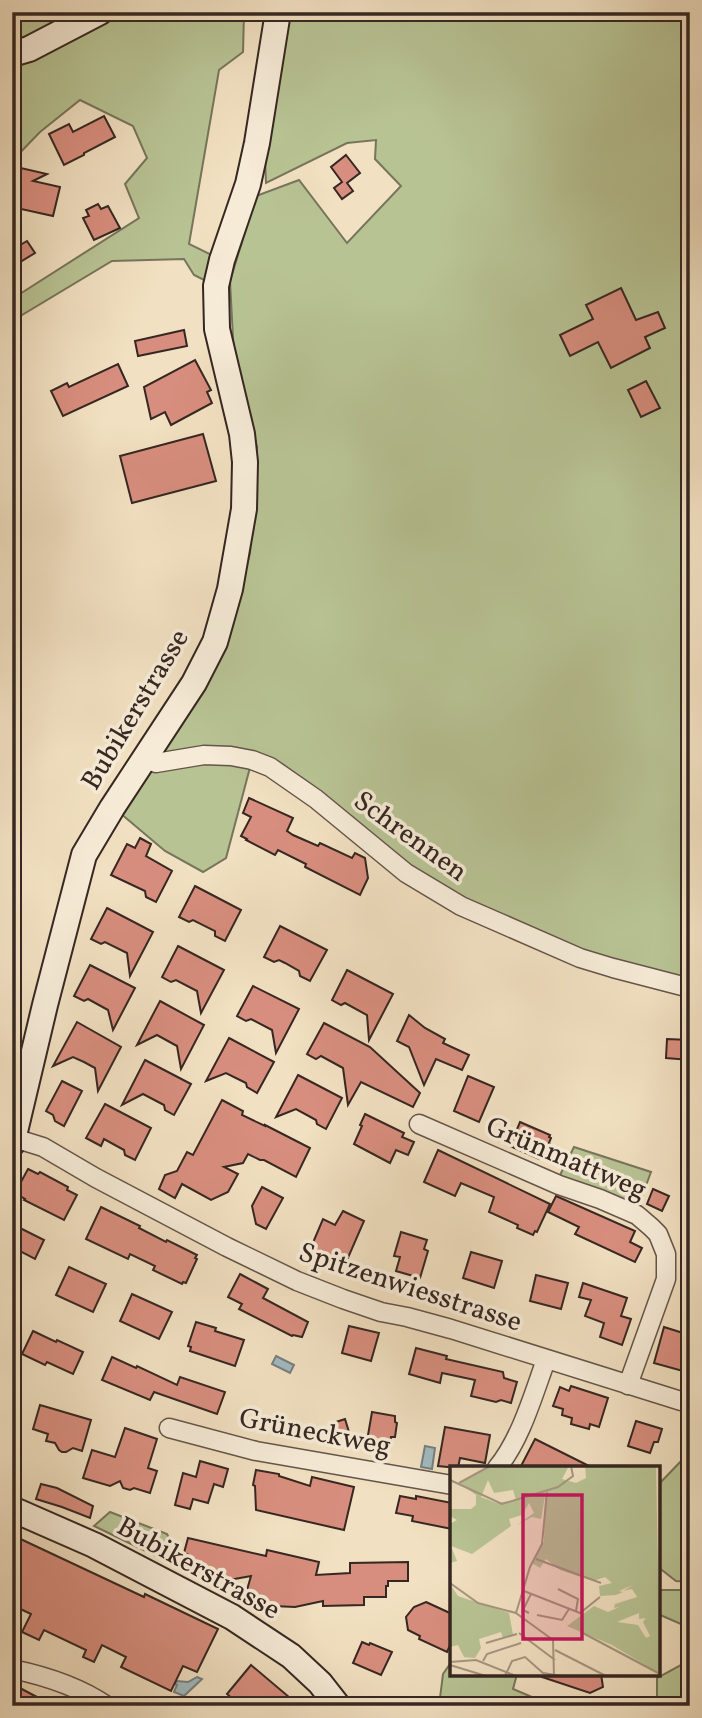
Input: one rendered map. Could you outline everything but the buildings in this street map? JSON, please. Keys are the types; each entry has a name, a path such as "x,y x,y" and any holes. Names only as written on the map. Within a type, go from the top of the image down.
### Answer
{"street":[{"path":"12,54 29,49 100,12"},
{"name":"Bubikerstrasse","path":"13,1141 83,856 194,683 215,642 230,589 244,509 245,462 242,434 217,329 216,286 248,184 278,12"},
{"name":"Schrennen","path":"145,757 156,763 205,755 231,756 270,767 316,799 406,873 461,906 580,957 690,988"},
{"name":"Grünmattweg","path":"419,1124 559,1185 637,1215 658,1234 666,1254 666,1279 628,1385"},
{"name":"Spitzenwiesstrasse","path":"13,1141 43,1147 96,1178 297,1281 376,1311 451,1329 690,1402"},
{"path":"498,1466 513,1443 546,1360"},
{"name":"Grüneckweg","path":"169,1428 256,1451 450,1485"},
{"name":"Bubikerstrasse","path":"12,1509 94,1545 232,1617 291,1656 320,1683 338,1706"},
{"path":"12,1669 70,1685 107,1706"}],"green space":[{"path":"12,12 258,12 244,14 243,52 219,70 189,244 222,260 216,286 194,275 184,259 112,261 12,321 12,299 139,218 125,184 147,158 133,126 80,100 40,132 12,161"},
{"path":"289,12 690,12 690,983 582,954 438,890 272,763 160,755 225,645 250,553 257,447 234,357 230,281 256,196 299,180 347,243 401,186 375,159 376,140 347,143 266,183 265,159"},
{"path":"145,757 252,760 226,858 203,872 165,851 120,813"},
{"path":"574,1147 651,1172 638,1207 561,1178"},
{"path":"690,1450 690,1582 676,1581 660,1569 660,1483"},
{"path":"110,1512 167,1534 185,1570 94,1526"},
{"path":"660,1590 690,1590 690,1628 660,1615"},
{"path":"690,1660 690,1706 657,1706 657,1678"},
{"path":"450,1664 450,1676 516,1676 513,1689 553,1706 439,1706 443,1674"}],"water":[{"path":"276,1356 294,1365 290,1373 272,1364"},
{"path":"425,1446 435,1448 432,1469 421,1467"},
{"path":"197,1677 202,1679 184,1696 174,1692 177,1681 188,1682"}]}
